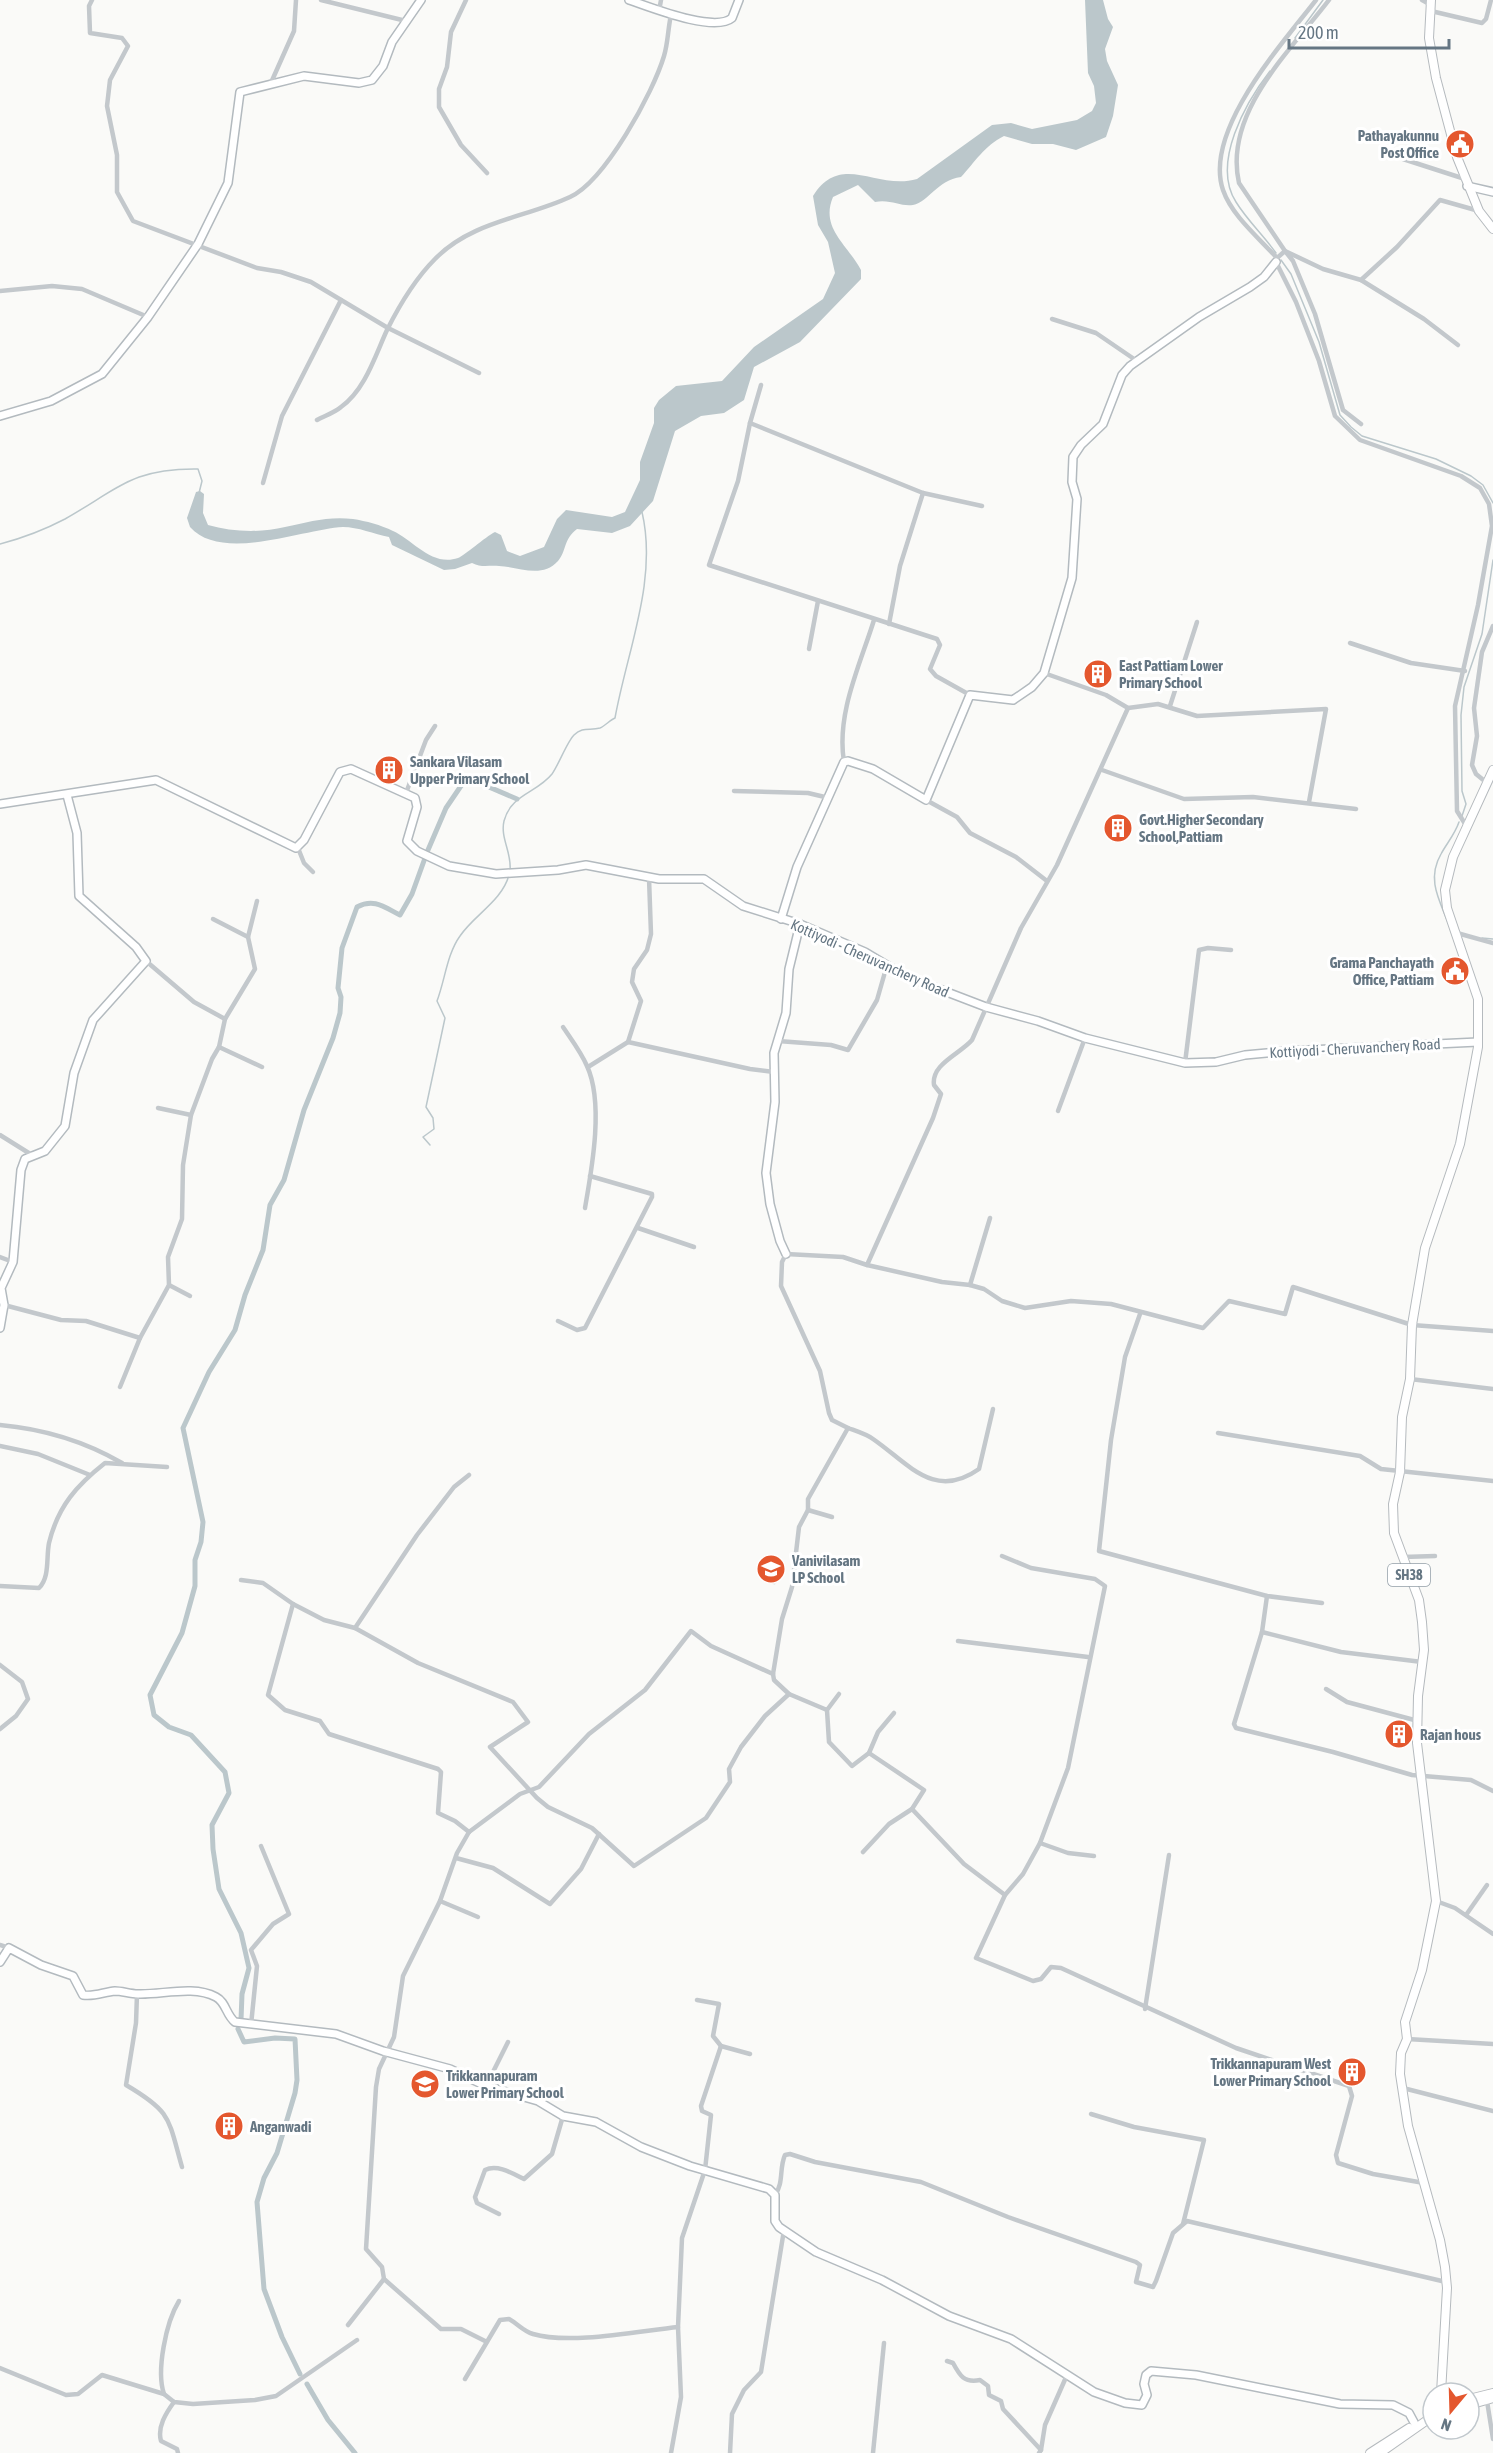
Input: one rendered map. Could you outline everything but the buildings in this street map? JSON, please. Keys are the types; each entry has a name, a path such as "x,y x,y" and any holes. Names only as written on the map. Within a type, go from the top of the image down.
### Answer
{"main road":[{"path":"1431,5 1429,38 1436,78 1466,183 1479,211 1493,229"},
{"name":"SH38","path":"1442,2381 1446,2282 1440,2240 1408,2126 1402,2088 1401,2053 1407,2039 1405,2022 1422,1970 1436,1901 1419,1774 1418,1696 1424,1637 1419,1600 1394,1533 1393,1504 1400,1472 1402,1417 1410,1379 1412,1324 1429,1232 1460,1144 1478,1042 1478,999 1447,908 1445,890 1453,857 1493,770"},
{"path":"1370,2453 1421,2423"},
{"path":"1380,2453 1416,2426"}],"street":[{"path":"92,0 89,6 90,33 122,38 128,46 110,80 107,106 117,155 117,192 133,220 257,268 281,272 311,282 388,328 479,373"},
{"path":"270,85 294,31 296,0"},
{"path":"321,0 406,21"},
{"path":"0,416 51,401 102,374 148,317 198,244 228,183 240,92 304,76 359,83 372,80 383,66 392,42 421,0"},
{"path":"466,0 451,32 447,67 440,89 439,107 461,145 488,173"},
{"path":"629,0 670,15 723,23 732,18 739,0"},
{"path":"660,11 661,0"},
{"path":"1316,0 1239,104 1228,128 1219,174 1224,192 1238,215 1277,260 1320,361 1335,416 1360,440 1461,476 1480,488 1489,504 1492,526 1465,671 1455,706 1457,811 1467,827"},
{"path":"1329,0 1257,94 1240,134 1237,174 1239,183 1293,261 1315,314 1343,410 1361,424"},
{"path":"1422,0 1482,22 1486,19 1491,0"},
{"path":"317,420 341,408 352,397 370,369 388,328 410,289 435,258 459,238 503,219 569,198 581,191 625,139 664,56 670,15"},
{"path":"1403,159 1493,192"},
{"path":"1361,280 1397,247 1440,200 1479,211"},
{"path":"761,385 750,423 738,481 709,565 937,639 940,645 930,669 936,676 970,695 1013,700 1032,687 1044,673 1072,578 1077,499 1072,482 1073,457 1081,445 1103,424 1122,375 1137,361 1199,316 1264,277 1285,251"},
{"path":"1285,251 1323,269 1361,280 1424,319 1458,345"},
{"path":"0,291 52,286 82,289 148,317"},
{"path":"263,483 282,416 340,300"},
{"path":"1052,320 1096,333 1137,361"},
{"path":"750,423 922,493 982,506"},
{"path":"889,624 900,566 922,493"},
{"path":"809,649 818,601"},
{"path":"781,919 797,867 830,798 844,762 843,740 851,688 874,620"},
{"path":"1170,706 1197,622"},
{"path":"1487,783 1476,774 1472,765 1477,736 1474,708 1482,652 1493,627"},
{"path":"1350,643 1412,663 1465,671"},
{"path":"1044,673 1107,695 1128,708 1158,704 1170,706 1181,713 1197,716 1326,709 1309,802"},
{"path":"926,800 970,695"},
{"path":"867,1265 942,1094 934,1085 934,1077 944,1062 964,1049 972,1040 1021,928 1102,770 1128,708"},
{"path":"298,848 340,772 345,769 406,793 426,740 435,726"},
{"path":"844,762 848,761 873,769 957,817 970,833 1016,857 1047,881"},
{"path":"1102,770 1184,799 1253,797 1356,809"},
{"path":"0,804 156,780 298,848 304,863 313,872"},
{"path":"734,791 808,793 830,798"},
{"name":"Kottiyodi - Cheruvanchery Road","path":"406,793 417,802 407,837 410,845 449,866 509,873 558,870 586,865 649,878 704,879 742,906 800,924 865,952 905,976 986,1007 1038,1021 1085,1038 1185,1063 1216,1062 1245,1055 1287,1051 1478,1042"},
{"path":"67,795 77,833 79,896 136,947 146,961 194,1002 225,1019"},
{"path":"588,1067 628,1042 640,1001 632,985 634,969 647,950 651,934 649,878"},
{"path":"120,1387 140,1338 169,1285 168,1257 182,1220 183,1165 191,1115 212,1059 219,1047 225,1019 255,969 248,937 257,901"},
{"path":"213,919 248,937"},
{"path":"786,1254 770,1204 766,1173 775,1102 774,1053 786,1013 789,969 800,924"},
{"path":"1457,933 1493,943"},
{"path":"1185,1063 1199,950 1208,948 1231,950"},
{"path":"0,1328 4,1305 1,1288 13,1262 21,1170 25,1159 51,1146 65,1126 74,1073 93,1020 146,961"},
{"path":"778,1041 831,1045 848,1050 877,1000 887,965"},
{"path":"563,1027 588,1067 596,1098 585,1208"},
{"path":"1058,1112 1085,1038"},
{"path":"628,1042 750,1069 774,1072"},
{"path":"219,1047 262,1067"},
{"path":"158,1108 191,1115"},
{"path":"0,1135 32,1155"},
{"path":"558,1320 577,1330 585,1328 638,1228 652,1194 590,1176"},
{"path":"970,1286 990,1218"},
{"path":"638,1228 694,1247"},
{"path":"786,1254 843,1257 867,1265 984,1289 1002,1301 1025,1308 1071,1301 1112,1304 1140,1314 1203,1328 1229,1301 1286,1314 1293,1287 1412,1324 1493,1331"},
{"path":"786,1254 782,1262 781,1286 820,1371 832,1420 871,1438 920,1475 936,1482 962,1477 979,1469 993,1409"},
{"path":"0,1257 13,1262"},
{"path":"169,1285 190,1296"},
{"path":"4,1305 61,1320 86,1321 140,1338"},
{"path":"1140,1314 1125,1357 1111,1440 1108,1483 1098,1537 1099,1551 1267,1596 1322,1603"},
{"path":"1410,1379 1493,1389"},
{"path":"0,1425 28,1427 91,1445 123,1463"},
{"path":"827,1710 789,1694 774,1680 773,1674 782,1619 792,1587 799,1527 808,1510 808,1499 848,1428"},
{"path":"1218,1434 1360,1456 1382,1468 1400,1472 1493,1481"},
{"path":"0,1446 38,1454 90,1475"},
{"path":"0,1586 39,1588 44,1583 49,1544 63,1508 73,1490 105,1463 167,1467"},
{"path":"355,1628 417,1535 454,1487 470,1475"},
{"path":"808,1510 832,1517"},
{"path":"1002,1556 1030,1568 1095,1579 1105,1586 1088,1657 1088,1674 1068,1768 1040,1843 1023,1874 1005,1895 976,1958 1033,1981 1041,1980 1052,1966 1061,1968 1145,2009 1236,2048 1349,2086 1352,2096 1336,2155 1338,2163 1366,2172 1424,2183"},
{"path":"1403,1557 1435,1556"},
{"path":"241,1580 263,1583 293,1604 324,1620 355,1628 418,1663 513,1702 528,1722 490,1747 529,1791 548,1806 576,1818 599,1834 634,1866 706,1818 730,1782 729,1768 741,1747 765,1716 789,1694"},
{"path":"1267,1596 1262,1632 1234,1724 1236,1728 1333,1752 1412,1775 1471,1780 1493,1791"},
{"path":"293,1604 268,1695 285,1710 320,1721 329,1734 438,1769 441,1772 438,1814 455,1821 469,1832"},
{"path":"485,2341 461,2328 444,2330 384,2278 382,2267 366,2249 376,2087 379,2068 394,2037 403,1976 440,1901 456,1858 469,1832 520,1794 539,1787 590,1734 645,1690 691,1631 711,1646 773,1674"},
{"path":"1262,1632 1341,1652 1422,1662"},
{"path":"958,1641 1088,1657"},
{"path":"0,1665 22,1682 28,1699 16,1716 0,1729"},
{"path":"1326,1689 1347,1702 1418,1721"},
{"path":"839,1694 827,1710 829,1742 838,1754 852,1766 869,1753 878,1732 894,1713"},
{"path":"863,1852 889,1824 912,1809 924,1790 869,1753"},
{"path":"912,1809 964,1864 1005,1895"},
{"path":"456,1858 494,1869 550,1904 581,1869 599,1834"},
{"path":"1040,1843 1068,1853 1094,1856"},
{"path":"251,2025 257,1966 251,1950 273,1924 289,1914 261,1846"},
{"path":"1145,2009 1169,1855"},
{"path":"1466,1915 1487,1885"},
{"path":"440,1901 478,1917"},
{"path":"1436,1901 1455,1908 1493,1934"},
{"path":"0,1944 41,1965 73,1976 83,1995 117,1991 137,1994 198,1992 213,1996 221,2000 230,2018 251,2025 311,2029 336,2034 388,2052 450,2069 486,2086 537,2101 563,2116 596,2122 641,2147 768,2189 775,2195"},
{"path":"0,1962 9,1947"},
{"path":"137,1994 136,2023 126,2085 150,2099 166,2114 182,2167"},
{"path":"697,2000 719,2004 713,2036 720,2046 750,2054"},
{"path":"1407,2039 1493,2044"},
{"path":"486,2086 508,2042"},
{"path":"671,2453 681,2397 678,2326 682,2238 705,2170 711,2115 702,2111 701,2106 720,2046"},
{"path":"1402,2088 1493,2111"},
{"path":"1091,2114 1134,2127 1204,2140 1183,2224"},
{"path":"499,2214 477,2203 475,2197 485,2170 491,2167 524,2179 552,2154 563,2116"},
{"path":"1416,2426 1409,2414 1393,2405 1340,2404 1206,2377 1150,2371 1146,2375 1144,2384 1147,2395 1142,2405 1137,2406 1094,2392 1011,2339 949,2316 882,2280 816,2252 775,2221 775,2195 781,2180 783,2160 790,2154 815,2162 921,2182 1008,2217 1136,2262 1140,2265 1136,2282 1153,2287 1173,2233 1183,2224 1191,2222 1446,2282"},
{"path":"730,2453 732,2414 744,2390 761,2372 784,2230"},
{"path":"348,2325 384,2278"},
{"path":"164,2394 160,2384 166,2336 179,2301"},
{"path":"465,2379 495,2324 504,2319 536,2335 588,2337 678,2326"},
{"path":"0,2368 66,2396 78,2394 102,2375 164,2394 174,2402 194,2404 276,2396 357,2340"},
{"path":"873,2453 884,2343"},
{"path":"947,2361 953,2363 961,2377 972,2381 980,2380 988,2386 989,2394 1001,2401 1004,2409 1040,2451"},
{"path":"1040,2451 1045,2425 1066,2374"},
{"path":"1490,2399 1493,2439"},
{"path":"174,2402 165,2415 159,2434 161,2441 177,2449 178,2453"}],"shaded area":[{"path":"1085,0 1103,0 1108,19 1113,27 1105,49 1107,61 1118,85 1113,116 1106,137 1076,150 1053,144 1032,144 1004,136 985,149 961,177 939,186 924,200 913,205 886,201 875,202 858,185 833,197 830,208 832,227 861,270 861,279 800,342 754,367 744,400 724,413 701,416 675,431 653,501 630,526 612,533 577,529 569,537 558,561 545,570 538,571 472,563 444,570 392,545 389,537 349,527 242,543 222,542 204,537 190,527 187,518 196,492 200,491 204,494 203,513 208,525 256,531 310,521 353,519 388,529 431,556 449,560 461,557 495,532 501,535 507,551 520,556 544,547 557,519 566,510 612,517 625,512 640,480 640,462 654,423 654,408 659,400 676,386 722,381 754,347 823,299 835,273 828,242 818,225 813,196 824,183 835,176 848,174 888,180 917,179 992,125 1011,123 1032,129 1077,120 1092,111 1096,103 1094,86 1088,73"},
{"name":"Vanivilasam LP School","path":"769,1555 782,1560 775,1585 760,1578"}],"waterway":[{"path":"1295,38 1323,0"},
{"path":"1270,71 1242,116 1229,152 1227,169 1229,186 1236,202 1276,253"},
{"path":"1281,260 1291,274 1319,342 1340,415 1362,436 1436,459 1471,476 1483,485 1493,503"},
{"path":"0,544 49,527 141,476 157,472 198,469 202,481 199,493"},
{"path":"510,870 503,827 507,812 518,799 539,786 552,774 577,732 600,728 615,718 644,589 646,538 642,512"},
{"path":"1462,816 1466,804 1462,791 1461,715 1464,687 1482,634 1493,560"},
{"path":"428,850 446,808 465,780 475,781 517,799"},
{"path":"1449,925 1436,890 1435,873 1441,854 1459,822"},
{"path":"241,2020 242,1994 249,1968 241,1933 219,1889 213,1849 212,1825 229,1793 225,1772 191,1735 169,1727 154,1715 150,1695 182,1633 195,1586 195,1560 201,1542 203,1522 183,1428 209,1372 235,1330 245,1295 263,1250 270,1205 284,1180 304,1110 333,1038 340,1013 341,997 338,988 342,948 357,907 374,903 400,915 412,894 425,858"},
{"path":"430,1145 423,1137 434,1129 433,1118 426,1107 445,1018 437,1001 456,943 466,928 500,893 509,875"},
{"path":"1482,938 1493,939"},
{"path":"238,2029 244,2042 275,2038 295,2039 297,2080 295,2093 277,2153 264,2178 257,2202 264,2289 282,2337 300,2374"},
{"path":"307,2384 328,2420 355,2453"}],"place":[{"name":"Pathayakunnu Post Office","path":"1460,144"},
{"name":"East Pattiam Lower Primary School","path":"1098,674"},
{"name":"Sankara Vilasam Upper Primary School","path":"389,770"},
{"name":"Govt.Higher Secondary School,Pattiam","path":"1118,828"},
{"name":"Grama Panchayath Office, Pattiam","path":"1455,971"},
{"name":"Vanivilasam LP School","path":"771,1569"},
{"name":"Rajan hous","path":"1399,1734"},
{"name":"Trikkannapuram West Lower Primary School","path":"1352,2072"},
{"name":"Trikkannapuram Lower Primary School","path":"425,2084"},
{"name":"Anganwadi","path":"229,2126"}]}
